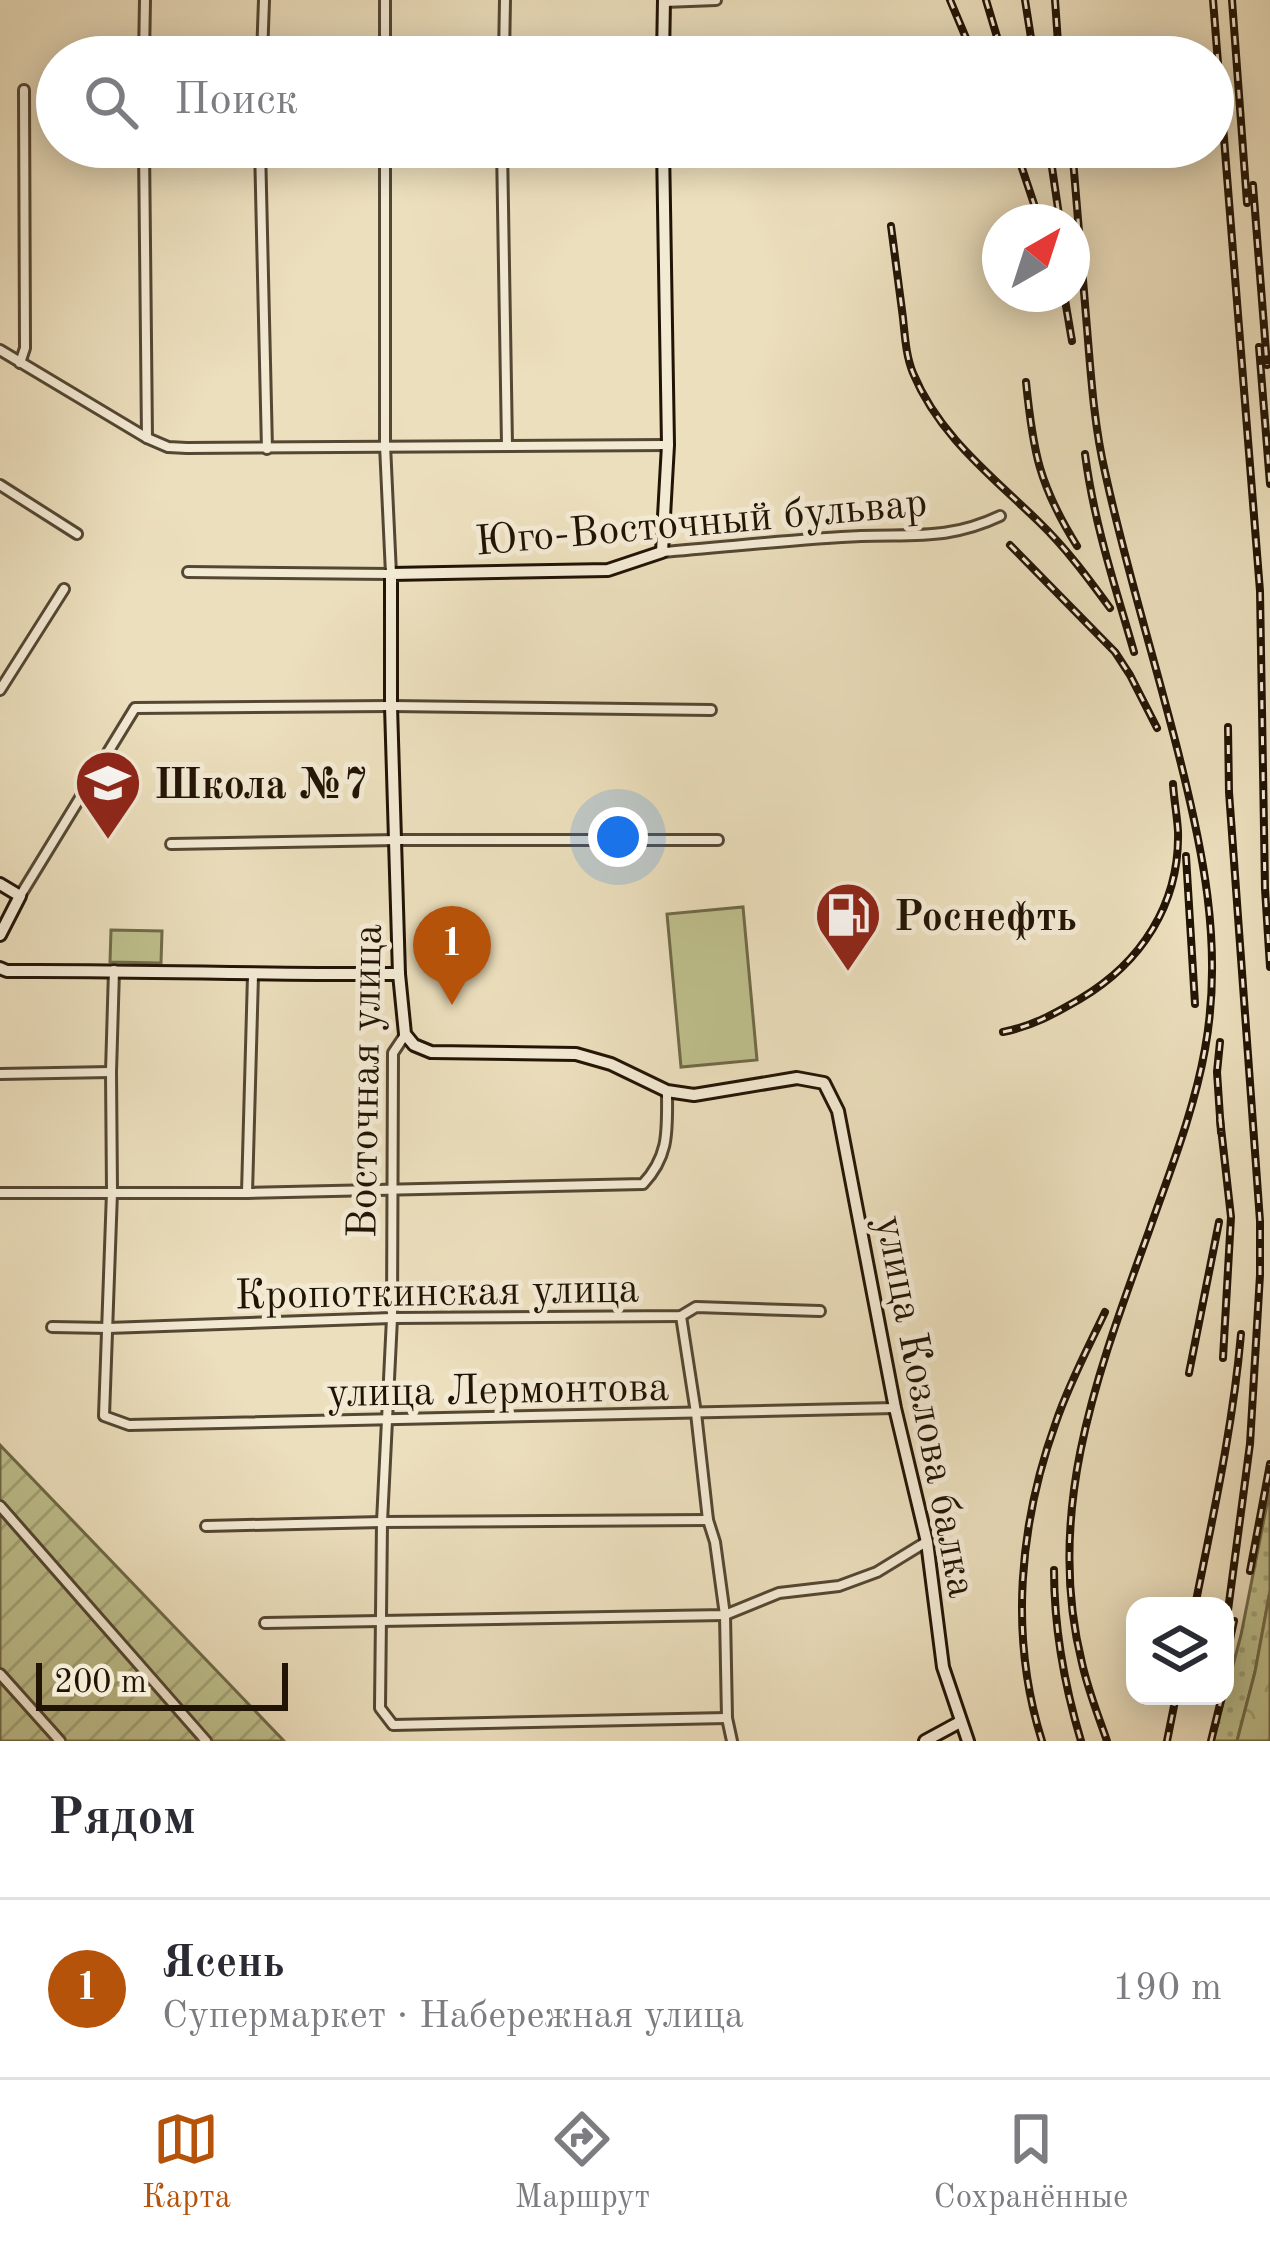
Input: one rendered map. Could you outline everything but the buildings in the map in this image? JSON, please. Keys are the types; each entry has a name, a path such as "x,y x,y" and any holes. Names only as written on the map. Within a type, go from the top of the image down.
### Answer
{"main road":[{"path":"664,1 664,36"},
{"path":"662,552 668,446 663,168"},
{"name":"Юго-Восточный бульвар","path":"391,574 608,570 662,552"},
{"name":"Восточная улица","path":"391,574 399,974 405,1034"},
{"path":"0,884 20,896 0,935"},
{"path":"0,968 399,974"},
{"path":"405,1034 414,1045 431,1052 576,1054 611,1064 667,1091"},
{"name":"улица Козлова балка","path":"667,1091 694,1095 797,1078 824,1084 838,1111 895,1408 927,1542 943,1667 968,1741"},
{"path":"925,1741 960,1722"}],"street":[{"path":"144,36 145,0"},
{"path":"263,36 264,0"},
{"path":"385,0 385,36"},
{"path":"504,36 505,0"},
{"path":"664,1 716,0"},
{"path":"20,363 25,348 24,90"},
{"path":"144,168 147,438"},
{"path":"260,168 267,448"},
{"name":"Восточная улица","path":"385,168 385,446 391,574"},
{"path":"502,168 507,446"},
{"path":"0,350 168,446 668,446"},
{"path":"0,485 77,534"},
{"name":"Юго-Восточный бульвар","path":"662,552 861,536 934,536 1000,516"},
{"name":"Юго-Восточный бульвар","path":"188,572 391,574"},
{"path":"0,691 64,589"},
{"path":"20,896 135,708 711,710"},
{"path":"171,844 718,840"},
{"path":"108,1328 114,970"},
{"path":"247,1193 253,975"},
{"name":"Восточная улица","path":"405,1034 394,1053 392,1318 382,1522 380,1708 392,1725 727,1718"},
{"path":"0,1074 111,1072"},
{"path":"0,1193 643,1184 658,1168 667,1138 667,1091"},
{"name":"Кропоткинская улица","path":"52,1327 681,1316 696,1307 820,1311"},
{"path":"681,1316 725,1615 727,1718 732,1741"},
{"name":"улица Лермонтова","path":"108,1328 104,1416 129,1425 895,1408"},
{"path":"0,1506 206,1741"},
{"path":"206,1526 708,1520"},
{"path":"265,1623 725,1615 779,1593 858,1580 927,1542"},
{"path":"0,1674 60,1741"}],"green space":[{"path":"743,907 757,1060 681,1067 667,914"},
{"path":"111,930 162,931 161,963 110,962"},
{"path":"0,1445 284,1741 0,1741"},
{"path":"1270,1489 1270,1591 1255,1672 1237,1741 1213,1741 1223,1705 1234,1705 1234,1662"},
{"path":"1270,1591 1270,1741 1237,1741 1255,1672"}],"railway":[{"path":"950,0 965,36"},
{"path":"986,0 997,36"},
{"path":"1025,0 1031,36"},
{"path":"1055,0 1058,36"},
{"path":"1213,0 1216,36"},
{"path":"1232,0 1247,203"},
{"path":"1022,168 1034,204"},
{"path":"1052,168 1057,204"},
{"path":"1074,168 1098,436 1194,820 1207,895 1212,972 1205,1049 1195,1095 1095,1390 1073,1497 1072,1607 1084,1673 1107,1741"},
{"path":"1226,168 1260,591 1270,967"},
{"path":"1253,185 1267,365"},
{"path":"891,226 907,353 924,396 952,436 1058,542 1110,608"},
{"path":"1067,312 1072,341"},
{"path":"1259,347 1270,484"},
{"path":"1026,382 1040,467 1077,546"},
{"path":"1085,454 1099,530 1134,652"},
{"path":"1010,545 1115,652 1157,728"},
{"path":"1228,727 1260,1221 1250,1444 1230,1597"},
{"path":"1003,1032 1043,1019 1102,984 1153,929 1177,858 1173,784"},
{"path":"1186,856 1195,1004"},
{"path":"1220,1042 1221,1132"},
{"path":"1220,1119 1231,1217 1223,1358"},
{"path":"1189,1373 1219,1222"},
{"path":"1042,1741 1025,1662 1022,1621 1027,1540 1056,1422 1105,1312"},
{"path":"1197,1597 1228,1437 1241,1334"},
{"path":"1250,1571 1270,1464"},
{"path":"1054,1570 1061,1656 1081,1741"},
{"path":"1167,1741 1174,1705"},
{"path":"1211,1741 1220,1705"}],"place":[{"name":"Школа №7","path":"108,842"},
{"name":"Роснефть","path":"848,974"},
{"name":"Ясень","path":"452,1005"}]}
